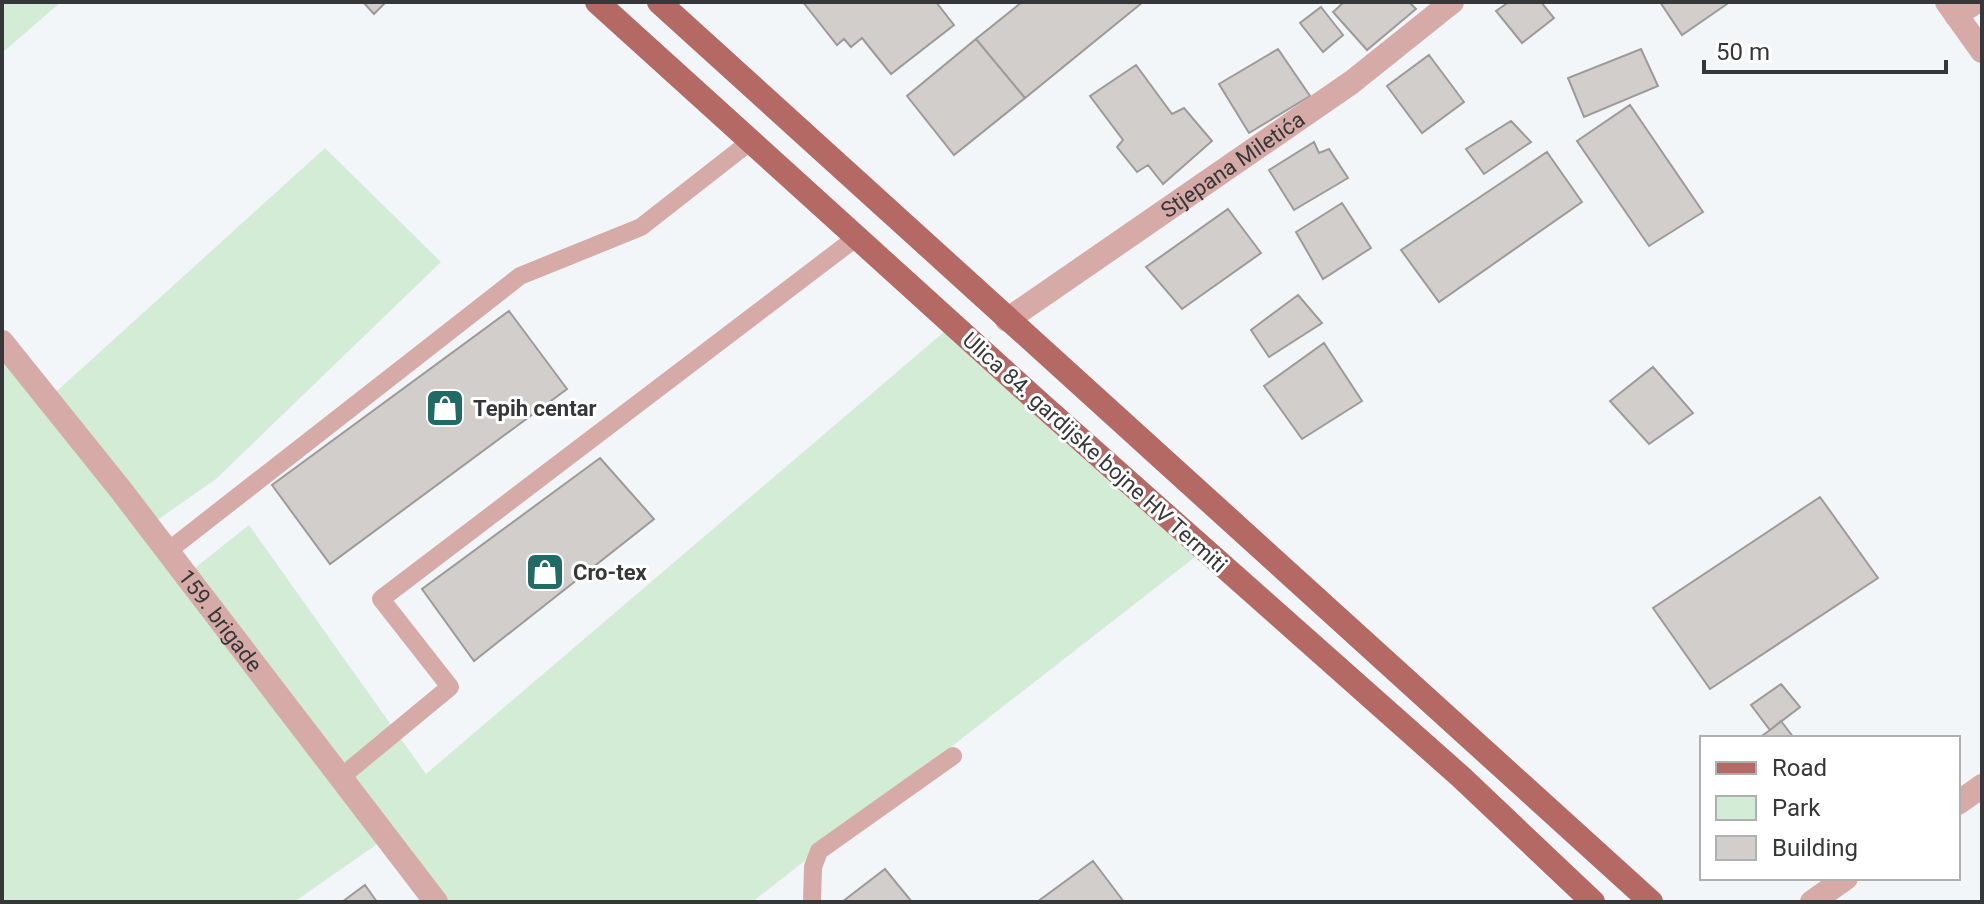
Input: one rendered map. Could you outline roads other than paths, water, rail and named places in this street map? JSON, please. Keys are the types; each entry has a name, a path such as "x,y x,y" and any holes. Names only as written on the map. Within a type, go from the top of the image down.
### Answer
{"main road":[{"name":"Ulica 84. gardijske bojne HV Termiti","path":"597,2 1032,397 1461,777 1593,902"},
{"name":"Ulica 84. gardijske bojne HV Termiti","path":"659,2 1651,902"}],"street":[{"name":"Stjepana Miletića","path":"1007,320 1352,82 1452,2"},
{"path":"1959,6 1982,51"},
{"name":"159. brigade","path":"2,342 168,551 436,902"},
{"path":"1960,802 1982,786"},
{"path":"1812,902 1843,880"}],"lane":[{"path":"168,551 520,276 641,227 751,141"},
{"path":"340,778 450,687 381,599 857,237"},
{"path":"812,902 813,867 819,851 953,756"}],"place":[{"name":"Tepih centar","path":"445,408"},
{"name":"Cro-tex","path":"545,572"}]}
